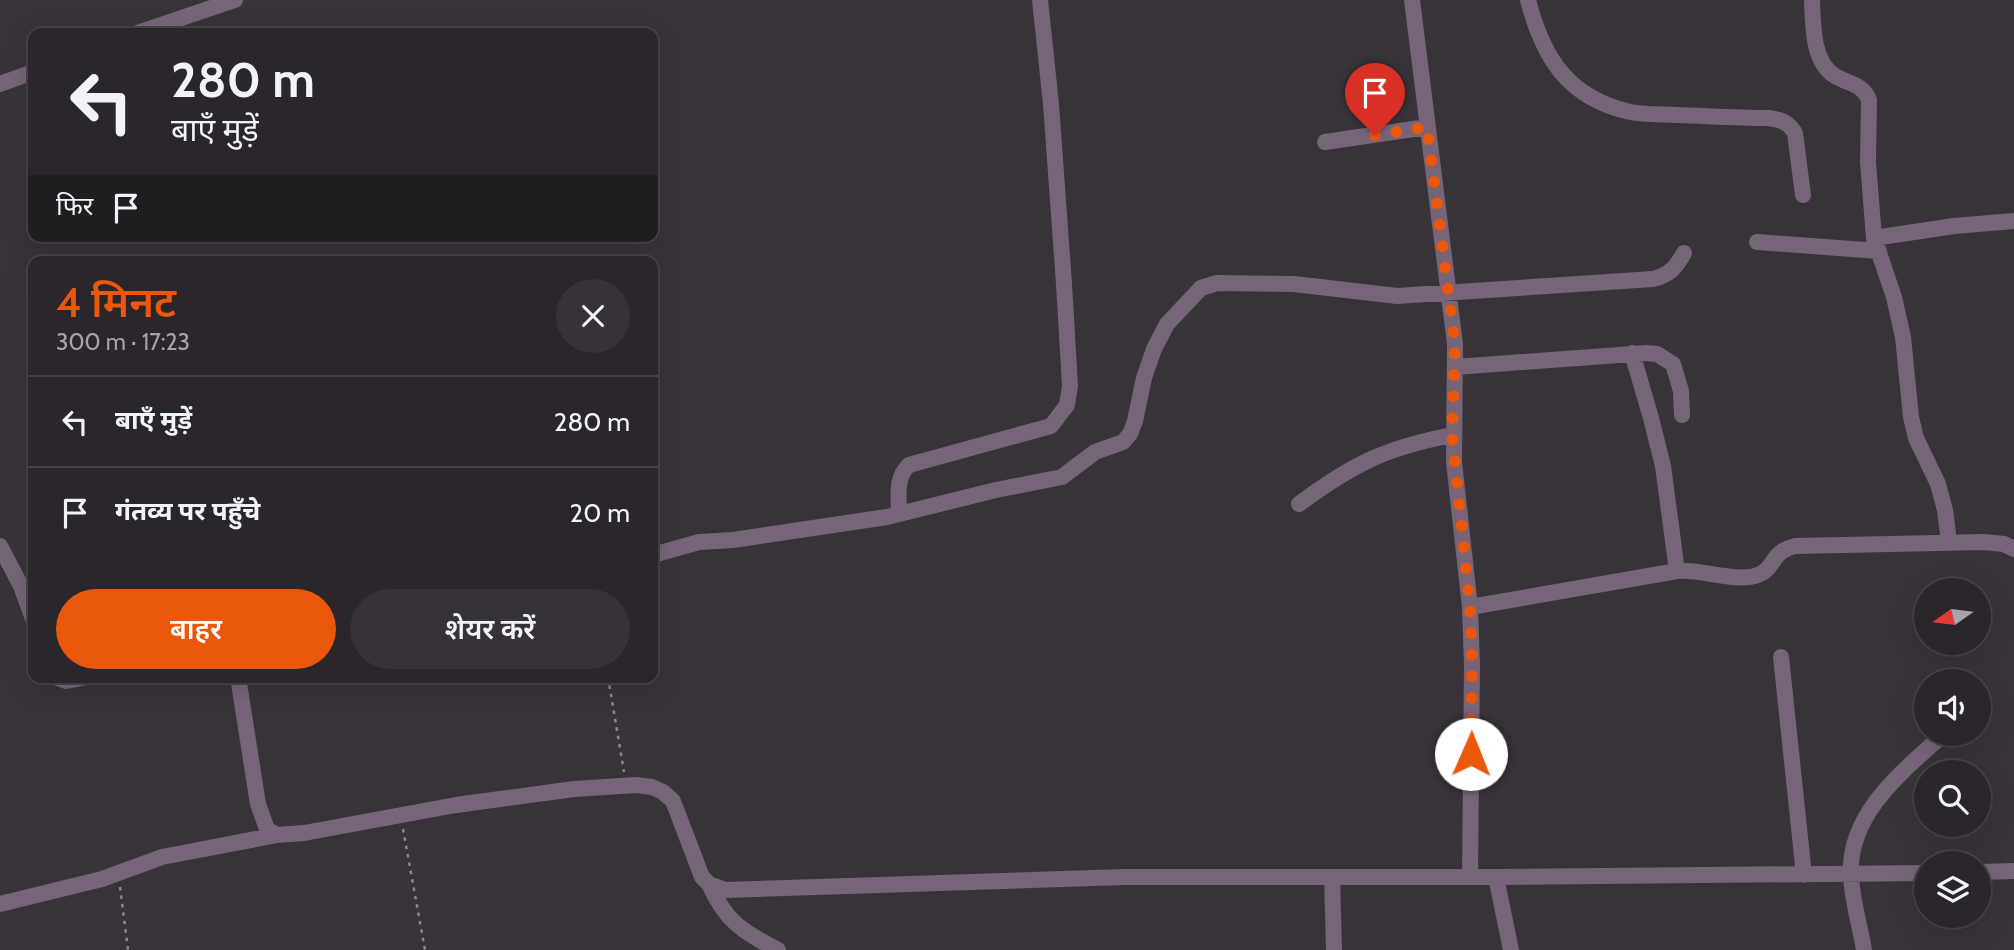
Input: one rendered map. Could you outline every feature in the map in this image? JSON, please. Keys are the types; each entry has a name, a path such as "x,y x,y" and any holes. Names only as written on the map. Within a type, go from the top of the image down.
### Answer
{"street":[{"path":"152,28 234,0"},
{"path":"899,514 899,480 909,465 1051,426 1067,405 1070,386 1064,284 1052,117 1040,0"},
{"path":"1412,0 1455,344 1452,435 1470,607 1472,665 1470,877"},
{"path":"1528,0 1536,33 1552,61 1577,89 1599,102 1631,112 1783,120 1795,133 1803,195"},
{"path":"1812,0 1820,58 1835,76 1860,86 1870,100 1868,172 1877,244 1894,297 1903,337 1911,417 1916,438 1938,484 1949,542"},
{"path":"0,85 28,74"},
{"path":"1325,142 1427,127"},
{"path":"1757,242 1877,244 1954,226 2014,221"},
{"path":"658,554 699,542 733,540 899,514 1062,477 1095,452 1123,442 1130,434 1144,378 1154,349 1167,324 1201,288 1217,283 1294,284 1397,296 1450,293 1653,279 1674,269 1684,253"},
{"path":"1455,367 1632,353 1657,354 1673,364 1681,390 1682,415"},
{"path":"1632,353 1662,466 1676,571"},
{"path":"1298,504 1346,470 1366,461 1412,443 1452,435"},
{"path":"1470,607 1676,571 1693,570 1748,577 1764,572 1784,548 1795,546 1984,542 2004,544 2014,549"},
{"path":"0,546 28,605"},
{"path":"1781,657 1804,876"},
{"path":"239,683 261,819 267,830 277,835"},
{"path":"1864,950 1850,875 1854,842 1863,819 1906,769 1931,746"},
{"path":"0,904 118,874 162,857 277,835 304,834 400,814 548,793 627,786 652,787 673,801 696,866 723,912 730,920 778,950"},
{"path":"1991,872 2014,871"},
{"path":"709,884 725,890 749,891 846,885 1100,877 1804,876 1914,873"},
{"path":"1332,877 1334,950"},
{"path":"1496,877 1511,950"}],"path":[{"path":"609,683 627,786"},
{"path":"400,814 425,950"},
{"path":"118,874 128,950"}],"route":[{"path":"1375,135 1427,127 1455,344 1452,435 1470,607 1471,754"}]}
